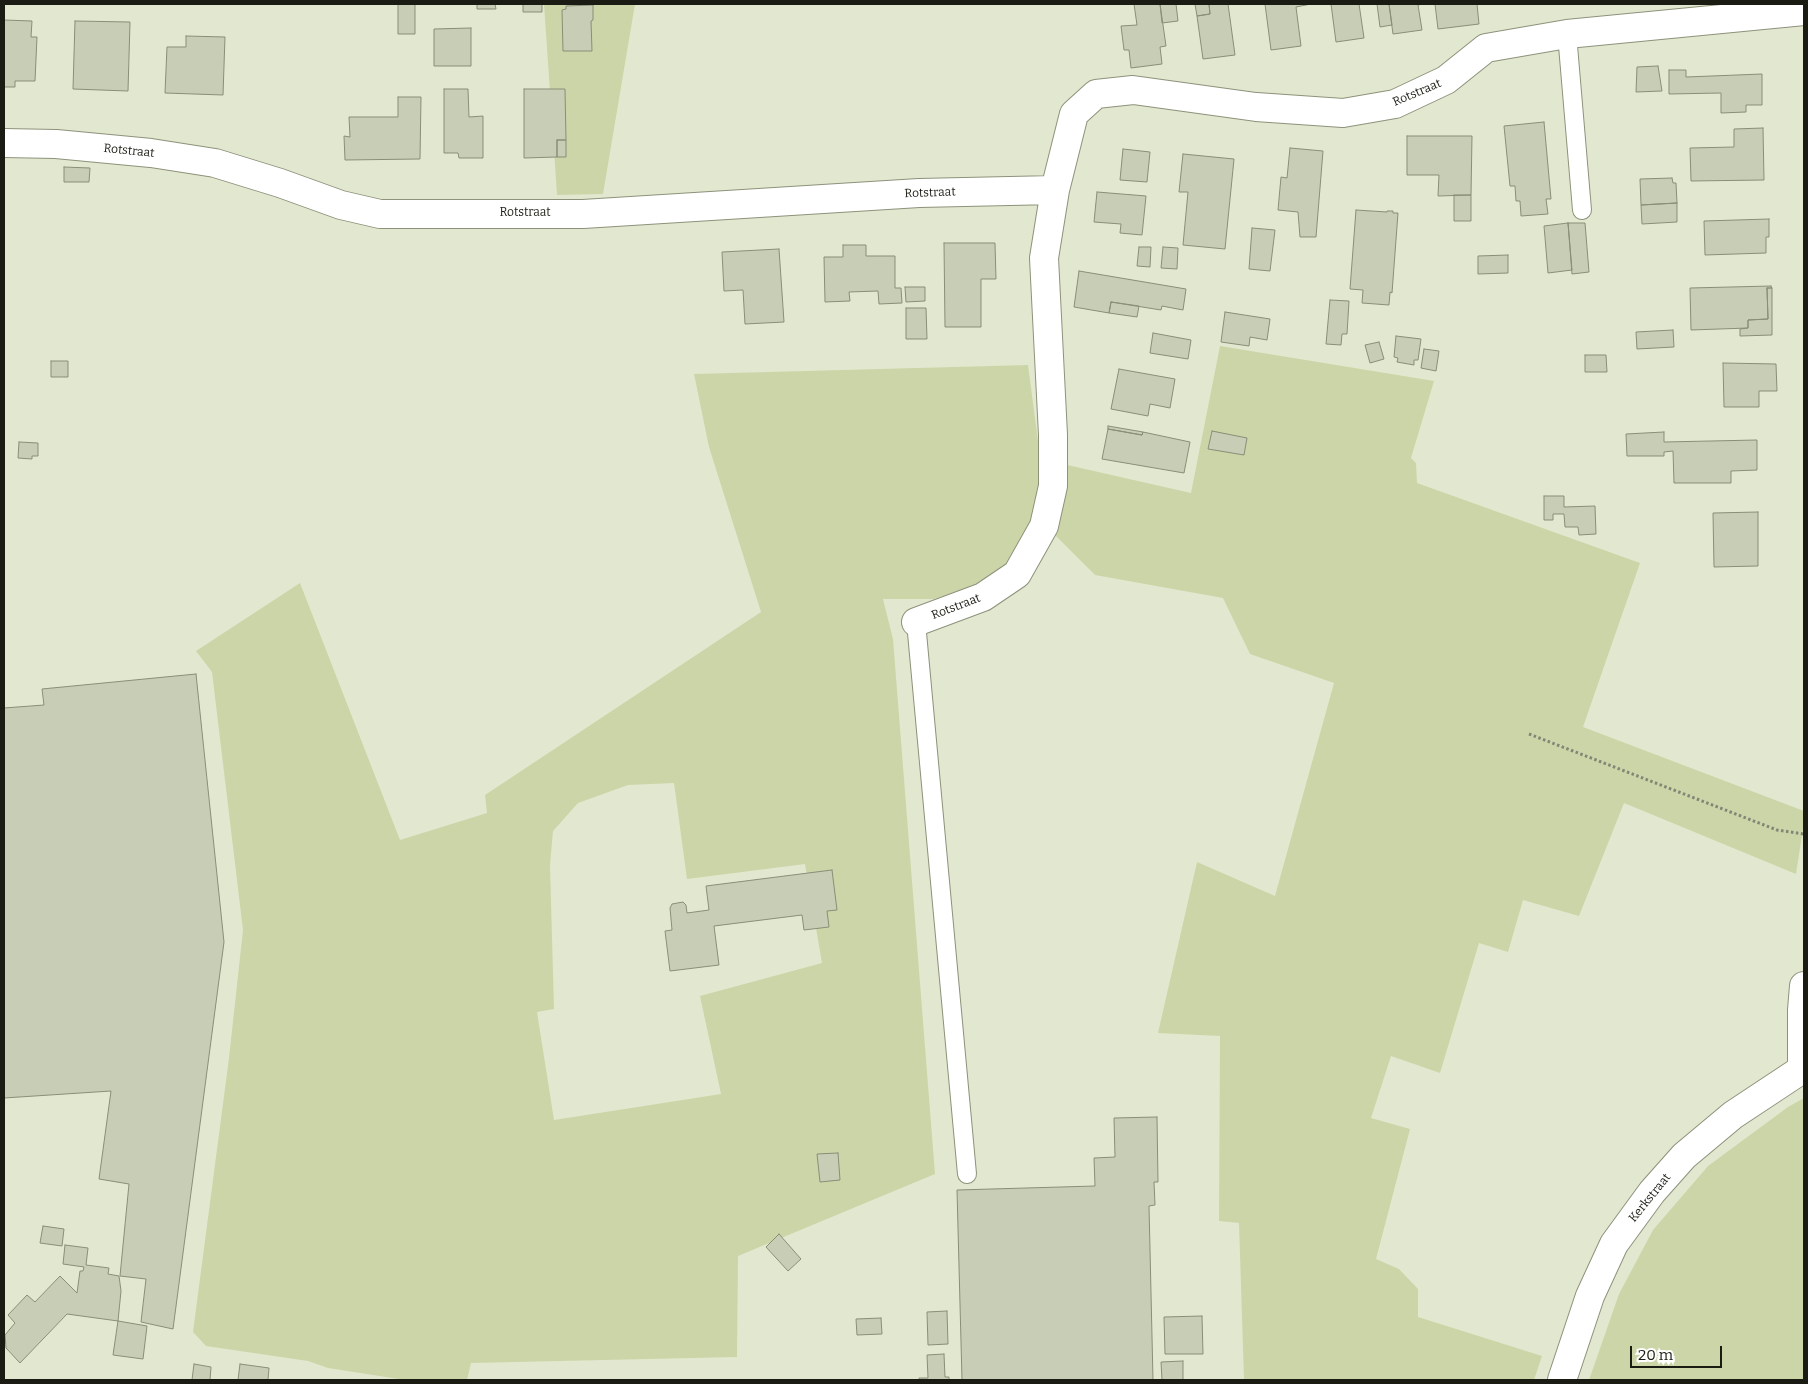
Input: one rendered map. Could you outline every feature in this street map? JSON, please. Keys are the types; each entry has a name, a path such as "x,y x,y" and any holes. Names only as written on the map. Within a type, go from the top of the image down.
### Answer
{"street":[{"name":"Rotstraat","path":"916,622 983,597 1017,574 1044,526 1053,486 1053,435 1044,258 1055,190 1074,114 1096,94 1133,90 1256,107 1343,113 1395,104 1446,80 1486,48 1567,34 1804,11"},
{"name":"Rotstraat","path":"4,143 56,144 142,152 215,164 280,183 341,206 380,214 583,214 919,193 1055,190"},
{"path":"1803,1068 1802,1010 1804,986"},
{"name":"Kerkstraat","path":"1562,1380 1590,1296 1614,1244 1652,1192 1684,1156 1733,1115 1803,1068"}],"lane":[{"path":"1567,34 1582,210"},
{"path":"916,622 968,1174"}],"path":[{"path":"1529,734 1777,830 1804,834"}],"green space":[{"path":"544,4 635,4 603,194 557,195"},
{"path":"1220,346 1434,381 1411,458 1416,463 1417,483 1640,563 1583,727 1804,811 1796,874 1624,803 1579,916 1523,900 1508,952 1479,943 1440,1073 1391,1056 1371,1118 1410,1129 1376,1259 1399,1269 1418,1289 1418,1317 1542,1356 1534,1380 1244,1380 1239,1223 1219,1221 1220,1036 1158,1033 1197,862 1275,896 1334,683 1250,654 1223,598 1095,575 1055,535 1063,464 1191,493"},
{"path":"1028,365 1041,475 1037,506 1026,539 1007,564 985,582 934,599 883,599 893,639 935,1174 738,1256 737,1357 471,1363 467,1380 405,1380 328,1368 308,1361 206,1346 193,1332 229,1058 243,930 212,672 196,651 300,583 400,840 487,813 485,795 761,612 709,447 694,374","holes":["674,783 687,879 805,864 822,963 700,996 721,1094 554,1120 537,1012 554,1009 550,865 553,831 578,803 628,785"]},
{"path":"1804,1098 1804,1380 1589,1380 1619,1294 1653,1230 1708,1166 1788,1107"}],"building":[{"path":"398,4 415,4 415,34 398,34"},
{"path":"477,4 495,4 496,9 477,9"},
{"path":"523,4 542,4 542,12 523,12"},
{"path":"1134,4 1160,4 1166,46 1160,47 1162,64 1131,68 1129,50 1124,50 1121,26 1137,25"},
{"path":"1160,4 1176,4 1178,21 1162,23"},
{"path":"1195,4 1209,4 1210,14 1197,16"},
{"path":"1209,4 1228,4 1235,55 1203,59 1197,16 1210,14"},
{"path":"1265,4 1311,4 1296,7 1301,46 1271,50"},
{"path":"1331,4 1359,4 1364,38 1336,42"},
{"path":"1377,4 1389,4 1392,25 1380,27"},
{"path":"1389,4 1423,4 1418,5 1422,30 1393,34"},
{"path":"1435,4 1477,4 1479,24 1438,29"},
{"path":"593,5 593,20 591,21 592,51 563,51 562,10 566,9 566,6"},
{"path":"4,20 32,21 31,37 37,37 35,81 15,81 15,87 4,87"},
{"path":"75,21 130,22 128,91 73,89"},
{"path":"471,28 471,66 434,66 434,29"},
{"path":"186,36 225,37 223,95 165,93 167,47 186,47"},
{"path":"1658,66 1662,91 1636,92 1637,67"},
{"path":"1669,70 1686,70 1686,77 1762,74 1762,105 1746,105 1746,112 1721,113 1721,93 1669,94"},
{"path":"444,89 468,89 469,117 483,116 483,158 459,158 458,153 444,153"},
{"path":"524,89 565,89 566,140 557,140 557,157 524,158"},
{"path":"398,97 421,97 420,159 345,160 344,136 350,137 349,117 398,117"},
{"path":"1544,122 1551,199 1546,199 1548,214 1521,216 1520,201 1516,201 1515,186 1510,186 1504,126"},
{"path":"1763,128 1764,180 1691,181 1690,148 1734,147 1734,129"},
{"path":"1407,136 1472,136 1471,195 1438,196 1439,175 1407,175"},
{"path":"557,140 566,140 566,157 557,157"},
{"path":"1290,148 1323,151 1316,237 1300,237 1298,212 1278,210 1281,177 1287,178"},
{"path":"1123,149 1150,152 1147,182 1120,180"},
{"path":"1183,154 1234,159 1225,249 1183,245 1188,192 1179,192"},
{"path":"64,167 90,168 89,182 64,182"},
{"path":"1672,178 1673,183 1676,183 1677,203 1641,205 1640,179"},
{"path":"1097,192 1146,196 1142,235 1120,233 1121,224 1094,222"},
{"path":"1454,195 1471,195 1471,221 1454,221"},
{"path":"1677,203 1677,222 1642,224 1641,205"},
{"path":"1356,210 1393,211 1393,213 1398,213 1392,293 1390,292 1389,305 1362,303 1363,290 1350,289"},
{"path":"1769,219 1769,237 1766,237 1766,253 1705,255 1704,221"},
{"path":"1568,223 1572,270 1548,273 1544,226"},
{"path":"1568,223 1585,223 1589,272 1572,274"},
{"path":"1252,228 1275,230 1270,271 1249,269"},
{"path":"944,243 995,243 996,279 981,279 981,327 945,327"},
{"path":"843,245 866,245 866,256 895,256 895,288 901,288 902,303 879,304 878,291 849,292 850,301 825,302 824,257 843,257"},
{"path":"1139,247 1151,247 1150,267 1137,266"},
{"path":"1163,247 1178,248 1177,269 1161,268"},
{"path":"779,249 784,322 745,324 743,290 724,291 722,252"},
{"path":"1508,255 1508,273 1478,274 1478,256"},
{"path":"1079,271 1186,289 1183,310 1162,306 1161,310 1111,302 1109,313 1074,307"},
{"path":"1771,286 1772,288 1767,288 1768,319 1748,320 1748,328 1691,330 1690,288"},
{"path":"905,287 925,287 925,301 906,302"},
{"path":"1767,288 1772,288 1772,335 1740,336 1740,329 1748,328 1748,320 1768,319"},
{"path":"1330,300 1349,301 1347,334 1342,334 1341,345 1326,344"},
{"path":"1111,302 1139,306 1137,317 1109,313"},
{"path":"906,308 926,308 927,339 906,339"},
{"path":"1225,312 1270,319 1267,340 1250,337 1249,346 1221,342"},
{"path":"1673,330 1674,347 1637,349 1636,332"},
{"path":"1153,333 1191,340 1188,359 1150,353"},
{"path":"1396,336 1421,339 1418,360 1414,360 1414,365 1397,362 1398,358 1394,357"},
{"path":"1379,342 1384,359 1370,363 1365,345"},
{"path":"1424,349 1439,351 1436,371 1421,368"},
{"path":"1585,355 1606,355 1607,372 1585,372"},
{"path":"51,361 68,361 68,377 51,377"},
{"path":"1723,363 1776,364 1777,391 1759,391 1759,407 1724,407"},
{"path":"1119,369 1175,379 1170,408 1150,404 1148,416 1111,409"},
{"path":"1108,426 1143,432 1142,435 1108,429"},
{"path":"1108,429 1142,435 1143,432 1190,442 1184,473 1102,459"},
{"path":"1212,431 1247,438 1244,455 1208,449"},
{"path":"1664,432 1664,442 1757,440 1757,470 1731,471 1731,483 1674,483 1673,451 1664,452 1664,456 1627,456 1626,434"},
{"path":"19,442 38,443 38,456 32,456 32,459 18,458"},
{"path":"1544,496 1564,496 1564,507 1595,506 1596,534 1579,535 1578,527 1565,527 1564,514 1553,514 1553,520 1544,520"},
{"path":"1758,512 1758,566 1714,567 1713,513"},
{"path":"196,674 224,942 173,1329 141,1322 146,1279 120,1276 129,1184 99,1179 111,1091 4,1098 4,708 44,705 42,689"},
{"path":"832,870 837,910 827,911 829,927 804,930 802,915 714,926 719,965 670,971 665,931 672,930 670,908 672,904 683,902 686,905 687,913 709,910 706,886"},
{"path":"1157,1117 1158,1182 1154,1182 1155,1205 1149,1206 1153,1380 962,1380 957,1190 1095,1186 1094,1158 1115,1157 1114,1118"},
{"path":"838,1153 840,1180 820,1182 817,1154"},
{"path":"43,1226 64,1229 62,1246 40,1243"},
{"path":"779,1234 801,1259 788,1271 766,1247"},
{"path":"65,1245 88,1248 86,1265 109,1268 108,1274 119,1276 121,1291 118,1321 67,1314 20,1363 6,1348 5,1335 15,1323 8,1315 27,1295 35,1302 60,1276 77,1293 80,1271 83,1271 84,1267 63,1264"},
{"path":"947,1311 948,1344 928,1345 927,1312"},
{"path":"1202,1316 1203,1354 1165,1354 1164,1317"},
{"path":"881,1318 882,1334 857,1335 856,1319"},
{"path":"118,1321 147,1326 143,1359 113,1355"},
{"path":"944,1354 945,1377 949,1377 949,1380 919,1380 919,1378 928,1378 927,1355"},
{"path":"1183,1361 1183,1380 1162,1380 1161,1362"},
{"path":"194,1364 211,1367 210,1380 192,1380"},
{"path":"240,1364 269,1368 268,1380 238,1380"}]}
